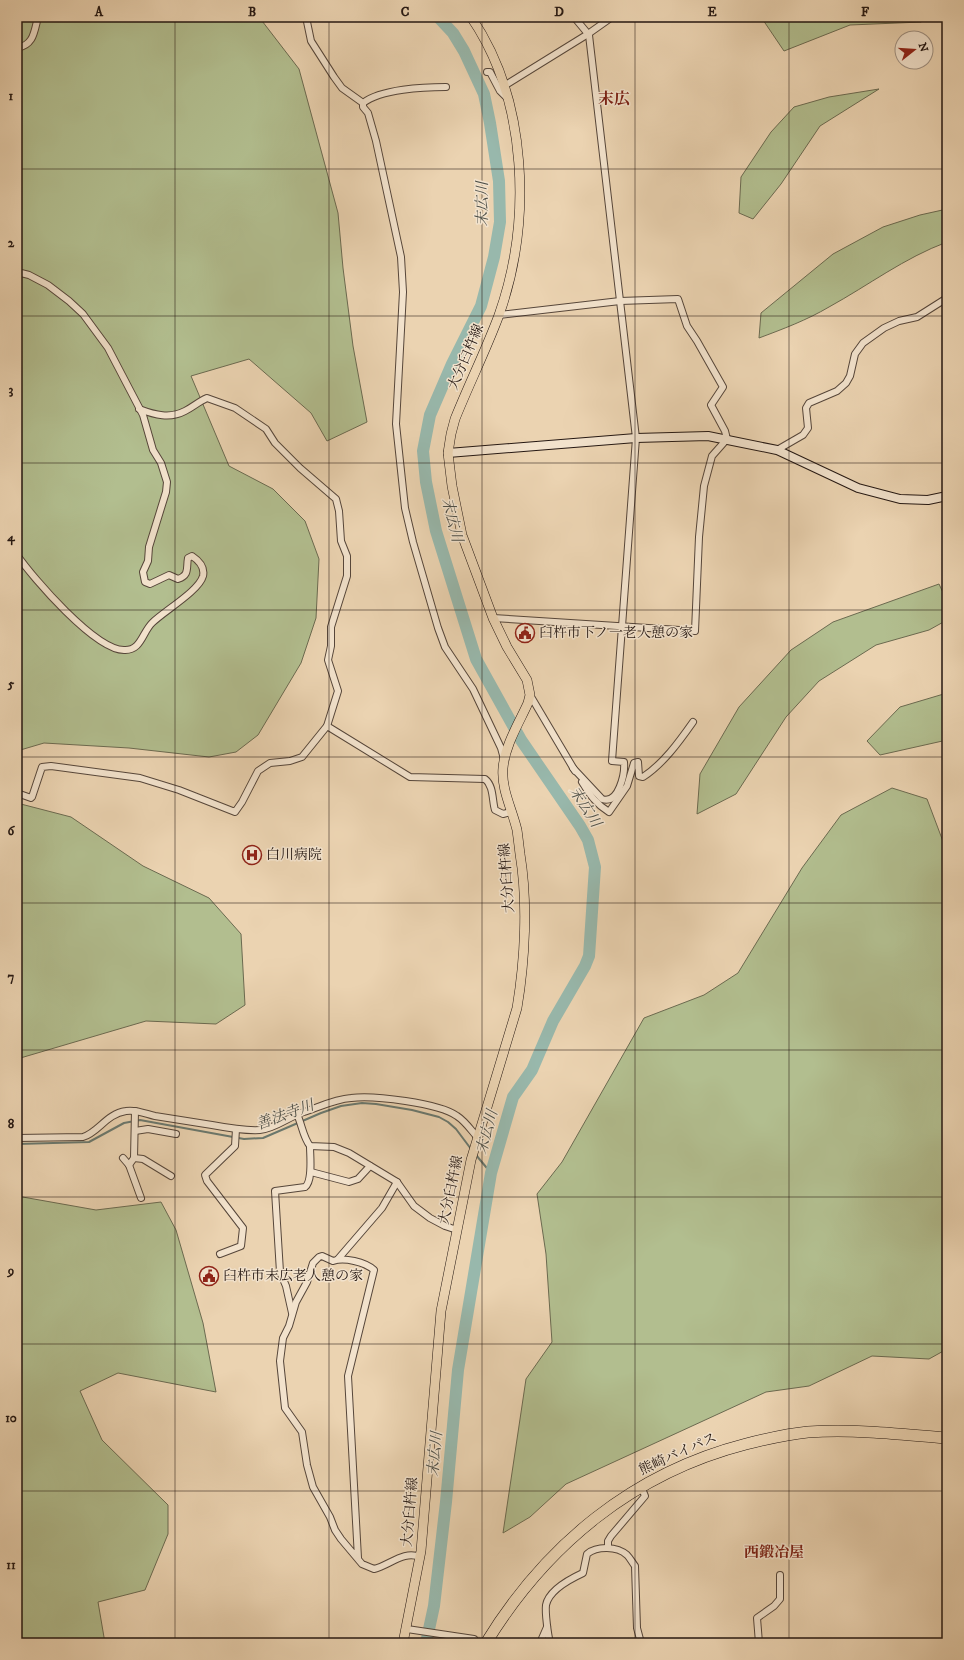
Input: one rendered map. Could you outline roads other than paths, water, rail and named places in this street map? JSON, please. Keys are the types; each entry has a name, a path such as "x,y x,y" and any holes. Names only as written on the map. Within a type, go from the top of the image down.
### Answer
{"highway":[{"name":"熊崎バイパス","path":"486,1643 503,1615 530,1580 570,1539 604,1511 642,1486 679,1467 719,1451 767,1438 807,1432 860,1431 947,1438"}],"main road":[{"name":"大分臼杵線","path":"403,1643 410,1629 420,1557 441,1311 471,1160 517,1008 521,984 524,947 524,887 516,829 503,782 504,759 507,748 529,699 527,680 507,647 493,618 462,535 452,486 448,453 450,434 455,419 499,315 512,270 519,223 520,186 518,152 514,126 498,66 489,47 471,17"}],"street":[{"path":"17,48 25,46 31,41 38,17"},
{"path":"306,17 311,41 342,88 363,103 363,107 368,113 376,141 402,257 403,292 396,424 405,508 445,647 473,689 501,748 504,759"},
{"path":"573,768 602,799 609,799 618,792 622,783 624,762 612,760 636,438 588,34 574,17"},
{"path":"504,86 588,34 612,17"},
{"path":"487,72 490,72 500,91 507,98"},
{"path":"363,103 369,98 392,92 446,87"},
{"path":"17,272 29,275 48,285 83,314 108,348 121,370 143,415 153,450 161,463 167,482 166,492 149,547 148,561 143,572 145,582 149,585 169,575 178,579 183,577 186,574 188,558 192,556 202,566 204,573 201,580 194,588 152,623 138,646 130,650 122,650 108,646 89,632 40,584 17,555"},
{"path":"777,450 803,435 808,428 806,408 809,403 837,392 846,383 850,376 855,354 863,343 884,328 899,321 917,317 947,298"},
{"path":"499,315 620,301 678,299 687,326 723,387 711,405 725,431 727,439"},
{"path":"17,794 31,798 42,767 51,766 140,778 179,790 235,812 258,772 270,763 302,758 327,726 338,691 328,660 331,646 331,627 347,576 347,556 341,541 339,511 336,499 275,444 266,429 235,408 207,398 197,402 186,411 170,416 154,415 139,409"},
{"path":"448,453 636,438 708,436 777,450 858,488 900,498 928,500 947,496"},
{"path":"493,618 695,631 699,530 704,486 712,456 727,439"},
{"path":"529,699 592,798 609,812 626,786 634,763 638,762 639,776 643,777 649,773 680,740 693,722"},
{"path":"327,726 410,777 486,779 491,788 495,810 503,814 511,812"},
{"path":"17,1138 88,1136 112,1115 127,1110 135,1113 236,1131 263,1130 348,1098 369,1097 409,1102 442,1109 454,1114 463,1121 477,1139"},
{"path":"129,1165 134,1158 135,1113"},
{"path":"292,1313 279,1262 275,1191 305,1187 308,1185 311,1172 310,1146 306,1140 298,1116"},
{"path":"135,1129 148,1129 176,1134"},
{"path":"220,1254 241,1246 243,1230 241,1225 207,1181 205,1175 235,1146 236,1131"},
{"path":"310,1146 340,1149 370,1166 397,1182 414,1206 435,1221 457,1230"},
{"path":"123,1158 129,1165 141,1198"},
{"path":"134,1158 143,1159 171,1176"},
{"path":"311,1172 349,1182 358,1179 370,1166"},
{"path":"338,1259 382,1208 397,1182"},
{"path":"358,1558 348,1376 374,1270 362,1263 338,1259 333,1261 322,1256 315,1261 292,1313 289,1326 283,1338 280,1362 284,1408 302,1432 307,1465 313,1487 341,1539 362,1564 374,1569 405,1555 414,1554 420,1557"},
{"path":"608,1548 608,1541 611,1536 645,1496 642,1486"},
{"path":"550,1643 546,1604 550,1597 562,1585 583,1573 587,1554 598,1549 608,1548 623,1553 635,1566 637,1628 641,1643"},
{"path":"759,1643 757,1618 774,1606 780,1599 780,1575"},
{"path":"540,1643 548,1625"},
{"path":"410,1629 451,1636 465,1641 474,1640"},
{"path":"500,1642 519,1643"}],"waterway":[{"name":"末広川","path":"426,1643 434,1606 446,1502 458,1370 491,1173 513,1097 532,1070 553,1021 585,966 589,956 595,867 588,840 580,826 521,740 476,659 436,531 426,482 423,451 430,415 452,364 481,306 494,257 500,222 499,181 484,94 464,51 453,33 438,17"},
{"name":"善法寺川","path":"17,1144 89,1142 124,1123 140,1120 244,1139 263,1138 321,1113 341,1106 362,1103 412,1110 439,1117 456,1129 471,1149"},
{"name":"善法寺川","path":"476,1155 491,1173"}],"tunnel":[{"path":"474,1639 500,1642"}],"place":[{"name":"臼杵市下ノ一老人憩の家","path":"525,633"},
{"name":"白川病院","path":"252,855"},
{"name":"臼杵市末広老人憩の家","path":"209,1276"}],"district":[{"name":"末広","path":"614,99"},
{"name":"西鍛冶屋","path":"774,1552"}]}
